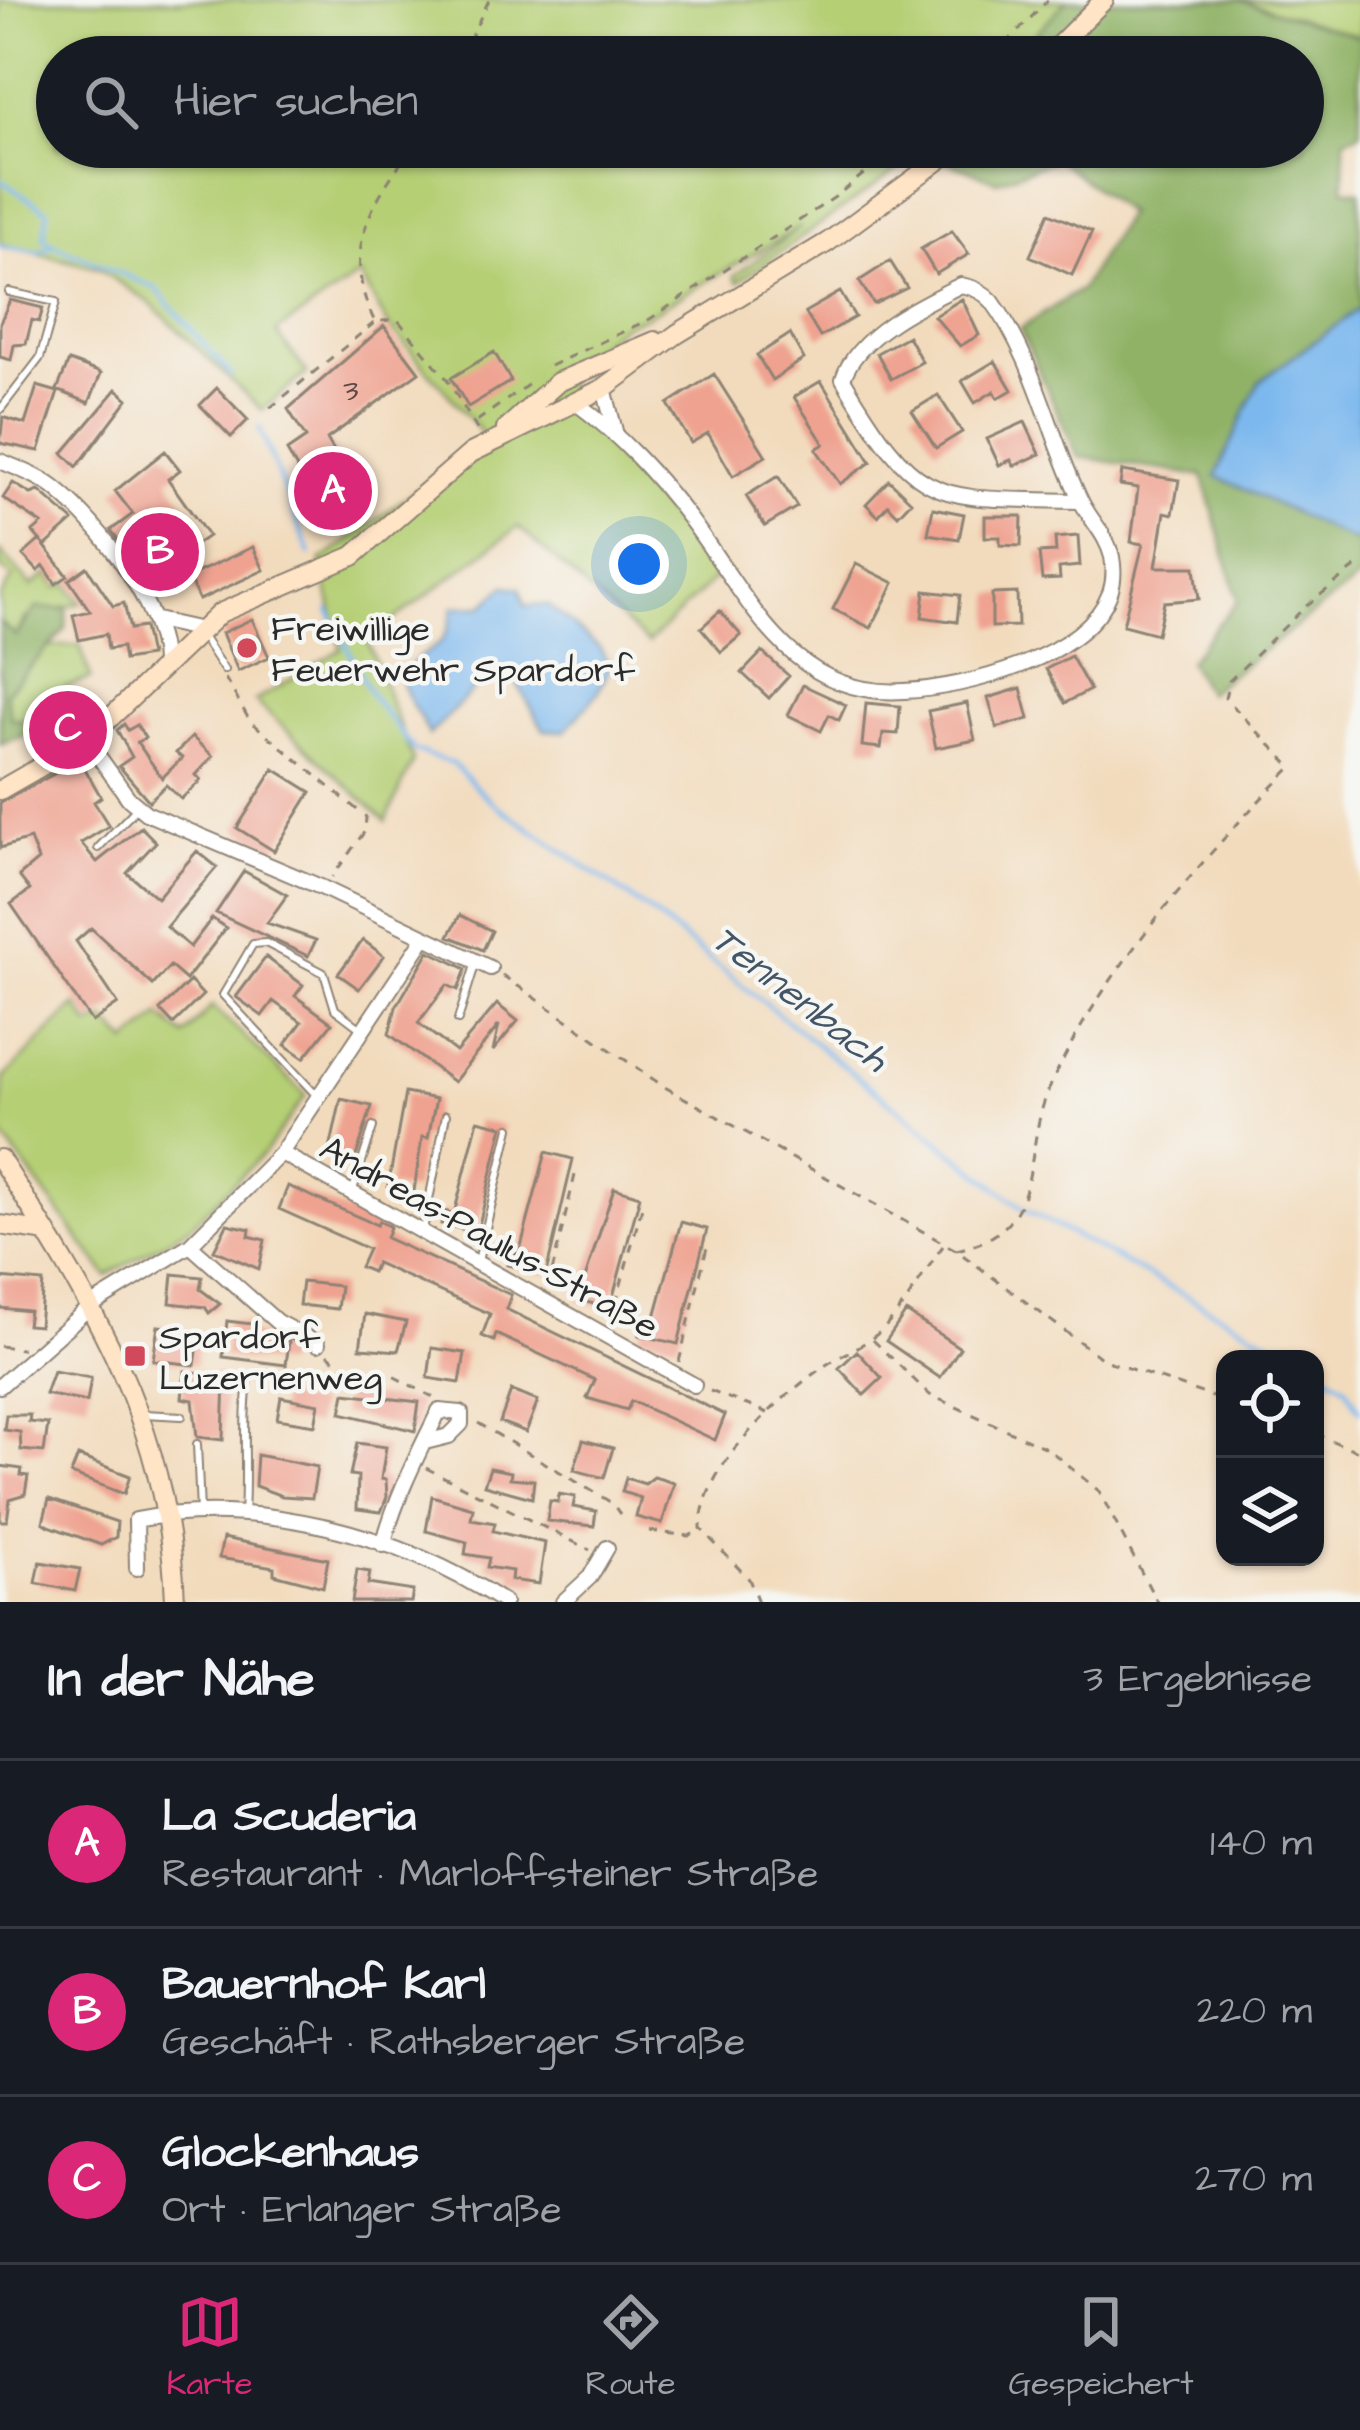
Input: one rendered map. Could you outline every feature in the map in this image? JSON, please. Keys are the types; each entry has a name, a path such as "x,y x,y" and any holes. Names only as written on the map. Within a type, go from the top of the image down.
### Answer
{"main road":[{"path":"1068,36 1104,0"},
{"path":"0,790 87,740 197,629 241,603 353,556 471,453 604,388 676,334 828,242 928,168"},
{"path":"502,434 541,394 579,371 676,334"},
{"path":"579,371 604,388"},
{"path":"575,402 579,371"},
{"path":"0,1160 92,1305 141,1414 168,1514 175,1602"},
{"path":"0,1226 46,1232"}],"street":[{"path":"575,402 615,431 693,524 763,627 819,674 850,687 893,692 941,689 1018,666 1078,631 1101,609 1114,579 1107,545 1081,501 991,299 961,285 850,356 843,379 888,448 925,486 981,500 1081,501"},
{"path":"604,388 615,431"},
{"path":"0,461 58,490 114,553 156,620 163,662"},
{"path":"156,620 197,629"},
{"path":"87,740 138,807 483,965"},
{"path":"281,1154 425,937"},
{"name":"Andreas-Paulus-Straße","path":"0,1386 92,1305 190,1245 281,1154 694,1385"},
{"path":"190,1245 277,1322 318,1344"},
{"path":"383,1545 413,1462 429,1441 440,1411 457,1410"},
{"path":"136,1568 136,1520 200,1512 244,1514 383,1545 504,1602"},
{"path":"563,1602 582,1587 604,1552"}],"lane":[{"path":"0,410 40,358 56,302 10,292"},
{"path":"197,629 224,670"},
{"path":"98,848 138,807"},
{"path":"319,1099 223,994 253,944 266,943 324,973 334,1009 365,1031"},
{"path":"458,1020 483,965"},
{"path":"422,1234 446,1115"},
{"path":"351,1193 373,1127"},
{"path":"477,1265 510,1128"},
{"path":"244,1514 247,1461 241,1432 248,1381"},
{"path":"141,1414 182,1416"},
{"path":"197,1444 200,1512"}],"path":[{"path":"471,36 489,0"},
{"path":"1013,36 1048,0"},
{"path":"375,322 360,293 358,240 378,192 397,168"},
{"path":"549,368 668,308 870,168"},
{"path":"270,408 375,322 398,319 476,421 537,378"},
{"path":"956,1250 995,1237 1017,1210 1025,1198 1048,1090 1091,1011 1196,872 1292,767 1226,698 1224,689 1306,606 1360,564"},
{"path":"224,670 250,722 347,797 368,820 323,888"},
{"path":"483,965 663,1086 956,1250 1104,1360 1216,1398"},
{"path":"545,1303 575,1174"},
{"path":"607,1337 642,1207"},
{"path":"676,1375 708,1243"},
{"path":"758,1602 749,1579 701,1529 701,1508 714,1482 770,1414 820,1369 884,1328 943,1246"},
{"path":"871,1338 930,1395 1048,1449 1100,1491 1157,1602"},
{"path":"318,1344 342,1367 389,1374 457,1410 612,1503 620,1514"},
{"path":"694,1385 770,1414"},
{"path":"1324,1438 1360,1452"},
{"path":"413,1462 604,1552"},
{"path":"649,1532 689,1536 701,1529"}],"green space":[{"path":"0,0 1078,0 1041,36 36,36 36,168 900,168 738,282 734,276 801,227 646,316 622,325 553,382 568,382 571,396 567,399 719,574 648,643 518,527 367,640 413,761 386,821 255,701 341,649 321,561 486,438 386,322 360,275 276,332 307,373 262,410 150,303 97,268 0,244"},
{"path":"1067,0 1239,0 1360,37 1360,133 1345,138 1344,188 1360,191 1360,308 1259,382 1217,476 1360,544 1360,578 1207,693 1188,661 1238,600 1203,476 1078,457 1020,329 1081,289 1127,213 1069,168 1324,168 1324,36 1034,36"},
{"path":"1239,0 1360,0 1360,37"},
{"path":"963,168 1032,168 997,181"},
{"path":"0,551 32,586 47,574 57,588 66,583 81,603 25,618 16,636 0,623 0,598 13,577 0,568"},
{"path":"36,608 67,609 66,629 6,692 11,718 35,723 40,730 0,744 0,623 16,636"},
{"path":"80,645 91,678 49,694 35,723 10,718 6,693 48,647"},
{"path":"76,1005 90,1026 105,1020 128,1043 160,1016 185,1036 212,1006 306,1095 266,1151 188,1228 107,1276 0,1133 4,1078"}],"water":[{"path":"1360,308 1360,544 1216,476 1259,382"},
{"path":"505,586 520,588 525,606 548,605 600,648 610,667 597,694 565,731 544,730 512,674 496,667 429,735 400,675 440,643 453,607 483,606"}],"building":[{"path":"1049,213 1092,232 1072,275 1030,256"},
{"path":"952,231 969,254 936,274 921,249"},
{"path":"890,261 907,288 874,304 859,281"},
{"path":"840,292 855,317 820,337 805,312"},
{"path":"962,299 979,335 960,346 934,316"},
{"path":"10,300 43,308 39,322 32,320 26,344 14,345 11,360 0,357 0,323"},
{"path":"384,326 419,372 327,439 357,490 322,512 287,451 306,438 288,409"},
{"path":"790,334 804,359 772,380 757,355"},
{"path":"908,336 922,362 891,379 877,353"},
{"path":"494,352 511,381 468,407 451,378"},
{"path":"69,361 101,373 89,403 57,390"},
{"path":"995,361 1012,390 998,398 994,391 975,403 962,381"},
{"path":"714,374 766,456 733,476 708,433 691,443 668,404"},
{"path":"821,381 871,462 840,484 816,449 824,444 794,397"},
{"path":"37,386 58,392 39,451 0,443 3,417 25,424"},
{"path":"217,388 248,420 231,437 200,405"},
{"path":"117,389 128,399 77,467 63,453"},
{"path":"938,395 962,432 936,448 912,411"},
{"path":"1025,422 1040,454 1014,466 1011,460 999,465 987,439"},
{"path":"165,451 180,470 168,479 208,536 184,553 160,519 130,542 147,567 141,571 111,530 133,514 115,491"},
{"path":"1122,471 1179,480 1173,514 1165,512 1156,567 1195,567 1199,599 1164,602 1157,634 1123,625 1143,544 1131,542 1138,488 1120,485"},
{"path":"778,476 797,507 765,526 746,496"},
{"path":"889,480 911,501 898,515 888,505 878,516 866,504"},
{"path":"13,483 31,494 39,491 73,521 45,546 33,532 42,524 3,498"},
{"path":"933,508 964,514 959,539 928,534"},
{"path":"985,516 1022,516 1021,546 1000,545 1000,537 985,537"},
{"path":"1078,536 1080,566 1059,568 1060,579 1042,580 1039,553 1056,552 1055,538"},
{"path":"40,540 68,576 56,584 44,566 38,571 23,555"},
{"path":"253,547 264,570 199,600 188,577"},
{"path":"856,564 894,583 871,628 833,609"},
{"path":"87,567 113,606 124,603 130,629 144,627 150,656 124,660 122,647 108,649 106,634 79,640 73,615 90,611 69,580"},
{"path":"925,591 960,595 957,622 922,617"},
{"path":"1017,593 1018,626 992,627 992,594"},
{"path":"720,611 741,635 721,652 701,628"},
{"name":"Freiwillige Feuerwehr Spardorf","path":"252,619 269,657 238,671 222,633"},
{"path":"762,652 789,676 769,698 742,673"},
{"path":"1071,656 1090,690 1065,703 1046,669"},
{"path":"803,685 846,705 839,720 829,715 821,731 788,715"},
{"path":"1021,688 1029,719 997,728 988,698"},
{"path":"866,703 900,706 898,734 883,733 881,748 862,746"},
{"path":"967,703 975,740 936,748 928,711"},
{"path":"124,724 128,730 137,725 145,738 137,742 162,778 182,758 176,753 192,737 213,756 196,775 201,780 181,799 166,785 149,801 119,766 132,757 117,730"},
{"path":"80,760 101,797 94,802 109,826 81,843 97,862 141,827 156,842 127,873 157,898 197,851 217,867 166,927 190,947 212,918 226,928 186,980 170,966 153,985 91,928 76,941 118,1004 92,1022 11,904 30,890 19,876 38,860 30,839 0,848 0,803"},
{"path":"274,769 311,792 274,851 237,828"},
{"path":"244,871 287,895 267,923 316,940 308,956 216,913"},
{"path":"460,915 492,931 483,950 449,936"},
{"path":"363,940 384,956 359,989 338,974"},
{"path":"429,951 466,969 458,990 447,985 418,1023 456,1052 497,1004 518,1021 493,1051 499,1025 454,1082 389,1034 396,1007"},
{"path":"266,957 303,985 295,996 332,1023 304,1058 285,1045 302,1022 273,1001 262,1016 236,997"},
{"path":"190,981 203,995 173,1024 160,1010"},
{"path":"405,1093 436,1099 428,1138 422,1137 414,1191 388,1187"},
{"path":"341,1099 372,1106 355,1160 329,1154"},
{"path":"478,1120 503,1126 477,1233 441,1224 444,1211 454,1214"},
{"path":"546,1152 573,1159 546,1274 507,1265 510,1252 519,1254"},
{"path":"288,1186 377,1225 379,1221 390,1227 386,1238 511,1295 506,1309 725,1415 715,1440 631,1401 627,1410 587,1398 595,1380 496,1334 494,1341 482,1336 490,1314 376,1263 372,1272 360,1267 368,1249 279,1209"},
{"path":"614,1188 640,1196 610,1308 578,1300"},
{"path":"681,1222 707,1229 678,1344 639,1335 643,1322 653,1324"},
{"path":"227,1224 250,1229 249,1236 265,1240 259,1269 214,1250"},
{"path":"173,1274 202,1277 200,1289 220,1304 209,1313 205,1307 170,1303"},
{"path":"0,1278 43,1282 39,1326 27,1325 29,1311 0,1308"},
{"path":"302,1282 340,1286 337,1309 299,1305"},
{"path":"906,1312 960,1348 940,1378 886,1341"},
{"path":"365,1314 406,1322 398,1351 360,1348"},
{"path":"227,1321 252,1324 251,1334 289,1341 286,1365 223,1357"},
{"path":"158,1326 200,1332 195,1365 153,1360"},
{"path":"432,1348 465,1353 460,1383 428,1378"},
{"path":"857,1351 882,1378 864,1395 839,1368"},
{"path":"53,1371 91,1378 87,1402 45,1394"},
{"path":"185,1371 225,1376 223,1440 197,1437 193,1400 182,1398"},
{"path":"511,1391 538,1401 526,1432 500,1422"},
{"path":"345,1393 419,1402 415,1431 341,1413"},
{"path":"281,1397 319,1404 315,1425 277,1419"},
{"path":"6,1415 30,1415 29,1422 48,1424 44,1452 21,1450 20,1432 4,1430"},
{"path":"583,1440 613,1448 604,1478 574,1470"},
{"path":"357,1443 386,1447 381,1479 386,1480 387,1497 381,1512 357,1509 358,1476 350,1475"},
{"path":"257,1455 317,1467 312,1498 282,1496 255,1486"},
{"path":"78,1456 130,1476 124,1494 71,1474"},
{"path":"0,1466 22,1469 21,1475 28,1476 25,1494 10,1499 7,1521 0,1521"},
{"path":"490,1468 511,1472 510,1478 534,1480 532,1498 484,1485"},
{"path":"654,1477 674,1483 662,1524 636,1517 641,1498 622,1492 626,1478 645,1484"},
{"path":"559,1494 575,1497 573,1507 596,1511 594,1526 547,1521 550,1501 558,1502"},
{"path":"432,1496 473,1508 471,1519 495,1523 493,1531 545,1543 539,1584 511,1580 512,1571 487,1567 489,1558 465,1554 467,1542 426,1531"},
{"path":"49,1499 117,1522 116,1537 101,1545 49,1526 43,1522"},
{"path":"223,1538 328,1559 323,1587 274,1574 274,1567 219,1558"},
{"path":"40,1562 80,1569 75,1591 36,1583"},
{"path":"357,1570 370,1572 368,1584 413,1591 411,1602 352,1602"}],"waterway":[{"name":"Tennenbach","path":"0,180 48,211 44,237 53,244 155,288 231,375"},
{"path":"0,246 40,252 52,245"},
{"name":"Tennenbach","path":"259,427 310,554"},
{"name":"Tennenbach","path":"329,610 371,695 414,750 453,764 490,801 645,908 1023,1208 1286,1350"},
{"name":"Tennenbach","path":"1324,1372 1345,1386 1360,1410"}],"place":[{"name":"La Scuderia","path":"333,491"},
{"name":"Bauernhof Karl","path":"160,552"},
{"name":"Freiwillige Feuerwehr Spardorf","path":"247,648"},
{"name":"Glockenhaus","path":"68,730"},
{"name":"Spardorf Luzernenweg","path":"135,1356"}]}
